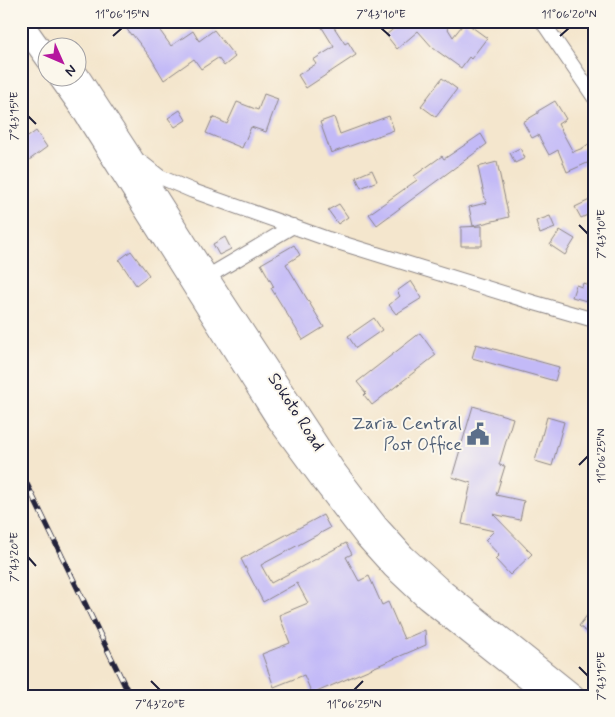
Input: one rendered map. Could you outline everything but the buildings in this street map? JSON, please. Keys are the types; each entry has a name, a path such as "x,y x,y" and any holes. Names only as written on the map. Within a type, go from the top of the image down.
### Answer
{"main road":[{"path":"39,21 50,38"},
{"path":"21,22 38,46"},
{"name":"Sokoto Road","path":"67,88 278,420 364,536 392,567 427,599 549,696"},
{"name":"Sokoto Road","path":"86,88 334,470 376,525 404,556 438,587 574,696"}],"street":[{"path":"542,21 594,97"},
{"path":"127,151 160,177 193,191 328,239 594,320"},
{"path":"207,277 293,226"}],"railway":[{"path":"21,472 130,696"}],"place":[{"name":"Zaria Central Post Office","path":"478,434"}]}
